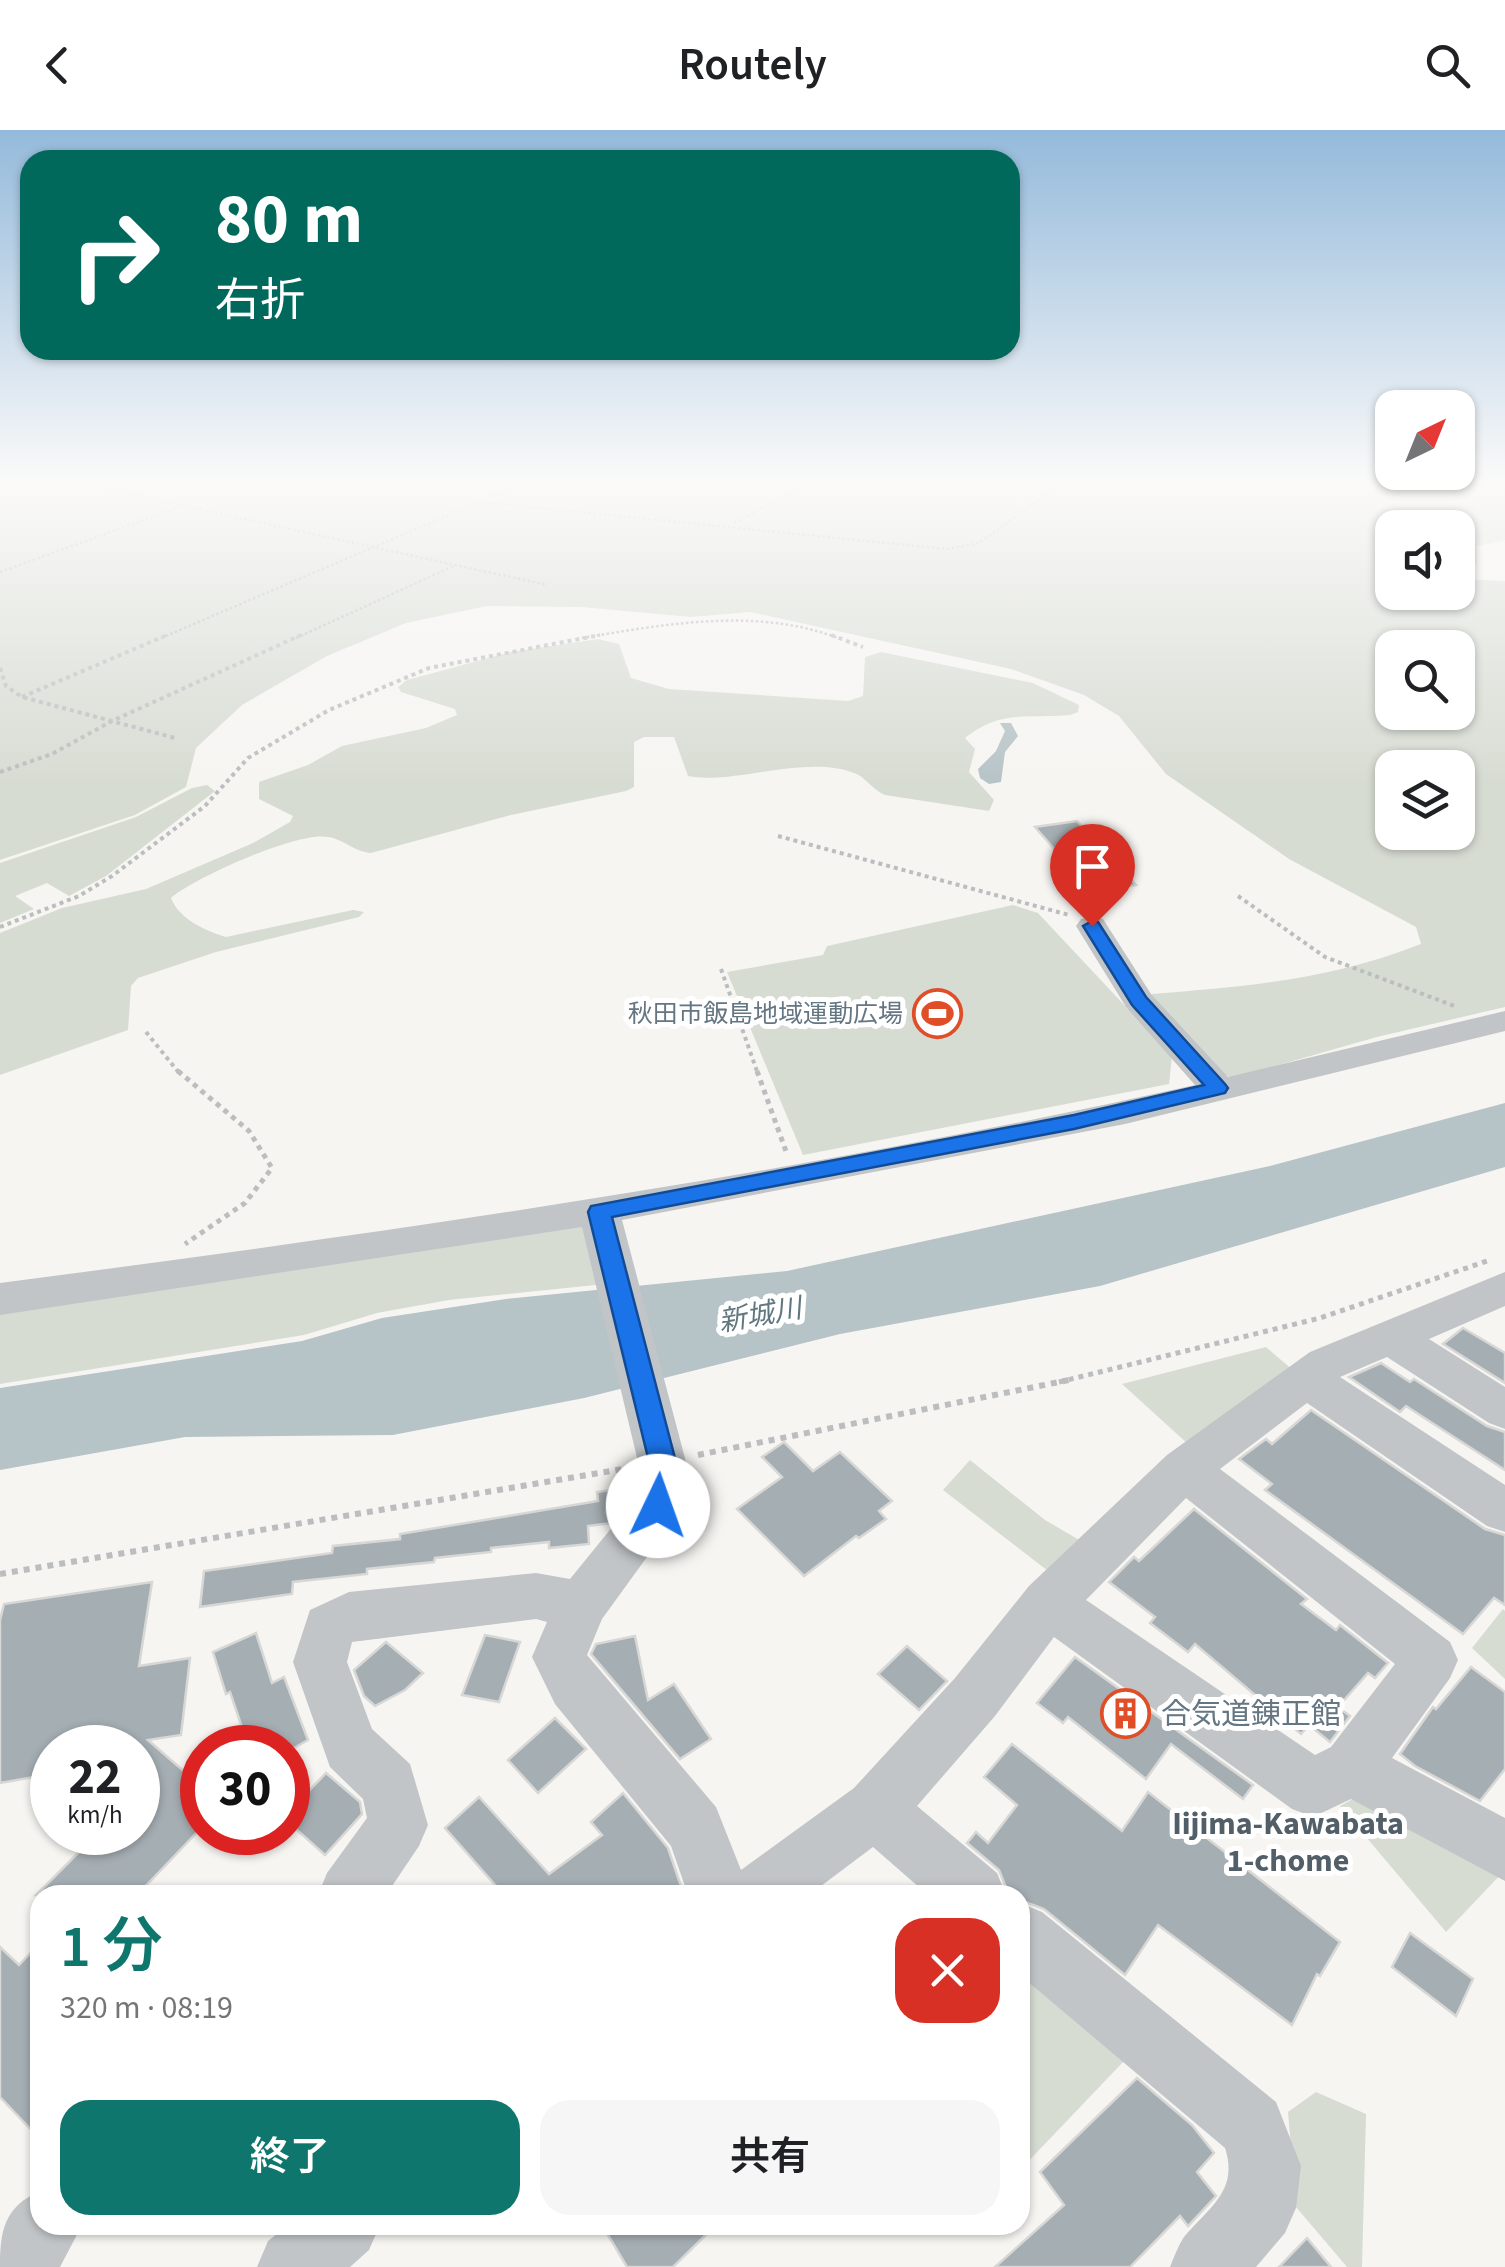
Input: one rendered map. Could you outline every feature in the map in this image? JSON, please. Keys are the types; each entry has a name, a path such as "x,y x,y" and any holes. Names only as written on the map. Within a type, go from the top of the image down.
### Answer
{"street":[{"path":"1092,926 1138,1000 1218,1088"},
{"path":"0,1299 297,1261 599,1212 1074,1122 1502,1021"},
{"path":"599,1212 662,1462 658,1506 581,1606 559,1657 575,1686 695,1828 716,1885"},
{"path":"772,1885 875,1809 975,1696 1048,1604 1184,1470 1326,1364 1505,1288"},
{"path":"1388,1335 1505,1410"},
{"path":"1306,1378 1505,1511"},
{"path":"1048,1604 1313,1788 1351,1767 1431,1660 1184,1470"},
{"path":"356,1885 398,1825 389,1784 350,1747 320,1662 329,1627 350,1616 536,1596 581,1606"},
{"path":"1351,1767 1505,1851"},
{"path":"875,1809 963,1885"},
{"path":"1030,1942 1252,2126 1266,2166 1260,2208 1207,2267"},
{"path":"16,2267 39,2235"},
{"path":"294,2267 332,2235"}],"path":[{"path":"22,697 287,585"},
{"path":"0,772 52,754 112,721 413,585"},
{"path":"0,927 78,896 112,876 205,806 248,758 329,710 429,668 586,637 716,620 754,619 828,634 864,647"},
{"path":"0,668 6,686 22,697 175,738"},
{"path":"778,836 1060,910 1092,926"},
{"path":"1238,896 1326,957 1502,1021"},
{"path":"721,969 794,1174"},
{"path":"146,1032 191,1084 256,1137 266,1148 272,1168 265,1185 249,1202 177,1250 173,1277"},
{"path":"0,1574 662,1462 1045,1386 1320,1318 1505,1255"}],"shaded area":[{"path":"0,585 1375,585 1375,610 1475,610 1475,585 1505,585 1505,1007 1377,1037 1233,1078 1222,1074 1152,1001 1152,994 1256,984 1354,966 1421,944 1416,927 1289,859 1166,774 1119,716 1084,695 1011,669 750,612 691,617 581,607 487,606 406,623 327,656 242,705 196,748 186,787 135,815 0,860"},
{"path":"598,639 619,644 631,678 669,689 848,701 863,696 865,657 881,652 1033,683 1079,705 1078,712 1003,719 965,738 975,749 969,772 994,800 989,811 885,795 858,775 835,768 793,768 727,777 688,776 674,737 644,737 634,742 634,787 626,791 511,815 371,853 328,837 271,848 223,868 171,898 194,923 226,937 353,910 364,912 359,917 216,952 138,978 131,986 128,1030 0,1075 0,933 62,908 146,889 253,843 290,822 293,816 259,799 259,782 308,765 342,746 426,728 457,715 455,709 401,692 398,687 407,680 511,652"},
{"path":"207,785 215,791 106,876 69,896 47,883 15,896 34,909 0,923 0,863 136,817 192,788"},
{"name":"秋田市飯島地域運動広場","path":"1013,905 1038,913 1172,1056 1169,1084 803,1155 727,972 823,955 827,946"},
{"path":"592,1221 605,1284 449,1300 377,1313 304,1335 0,1384 0,1305"},
{"path":"1266,1347 1294,1371 1189,1445 1122,1384"},
{"path":"970,1460 1045,1520 1081,1541 1048,1571 943,1490"},
{"path":"1505,1611 1505,1679 1472,1648"},
{"path":"1367,1791 1505,1870 1446,1932 1340,1806"},
{"path":"1034,1981 1125,2060 1030,2160 1030,1983"},
{"path":"1316,2092 1366,2114 1362,2267 1347,2267 1296,2207 1288,2112"}],"water":[{"path":"1000,723 1011,723 1018,736 1005,752 1001,782 989,784 980,778 978,769 996,751 1005,731"},
{"name":"新城川","path":"1505,1103 1505,1167 1100,1286 840,1334 584,1398 393,1435 185,1437 0,1470 0,1388 302,1341 382,1318 506,1299 787,1271 1270,1166"}],"building":[{"path":"1077,821 1136,885 1092,892 1035,827"},
{"path":"1463,1328 1505,1353 1505,1383 1443,1344"},
{"path":"1381,1363 1410,1382 1414,1379 1487,1426 1505,1432 1505,1470 1406,1406 1400,1412 1349,1377"},
{"path":"1311,1410 1485,1529 1505,1535 1505,1605 1494,1598 1463,1634 1265,1490 1272,1484 1239,1459 1266,1439 1272,1444"},
{"path":"784,1442 813,1471 840,1452 892,1501 879,1511 886,1519 859,1538 856,1536 804,1576 737,1509 782,1477 762,1457"},
{"path":"625,1488 627,1503 611,1523 588,1526 589,1544 549,1548 549,1542 491,1548 491,1552 435,1558 434,1562 367,1569 367,1574 293,1582 292,1594 200,1607 204,1571 332,1553 333,1546 400,1539 400,1534 598,1501 597,1492"},
{"path":"1194,1509 1307,1599 1301,1604 1336,1630 1340,1625 1388,1663 1375,1678 1368,1673 1338,1707 1350,1716 1330,1742 1309,1725 1301,1734 1195,1644 1188,1652 1150,1623 1155,1617 1109,1582 1134,1557 1139,1561"},
{"path":"152,1582 139,1666 190,1658 180,1735 160,1738 160,1725 30,1725 30,1778 0,1783 0,1620 4,1604"},
{"path":"256,1633 272,1683 284,1677 302,1725 241,1725 230,1692 226,1694 213,1652"},
{"path":"485,1635 520,1642 499,1702 462,1695"},
{"path":"635,1636 648,1700 674,1684 711,1739 680,1759 591,1654 596,1644"},
{"path":"386,1642 423,1673 405,1690 375,1706 364,1696 354,1670"},
{"path":"907,1646 947,1681 919,1710 878,1674"},
{"name":"合気道錬正館","path":"1075,1657 1253,1785 1243,1799 1171,1744 1146,1779 1068,1717 1063,1723 1037,1703"},
{"path":"1471,1667 1505,1692 1505,1769 1480,1801 1400,1754 1433,1707 1436,1709"},
{"path":"555,1718 586,1749 538,1793 508,1760"},
{"path":"1012,1744 1122,1831 1148,1792 1340,1942 1320,1976 1317,1974 1292,2025 1158,1925 1125,1975 1044,1909 1030,1904 1030,1885 1005,1885 999,1870 967,1843 976,1832 988,1843 1017,1805 984,1777"},
{"path":"160,1750 180,1768 180,1850 147,1885 46,1885 76,1855 160,1855"},
{"path":"326,1773 360,1802 362,1814 325,1855 310,1842 310,1790"},
{"path":"623,1793 668,1848 681,1885 495,1885 445,1828 479,1797 549,1874 602,1835 591,1822"},
{"path":"1410,1933 1473,1979 1456,2016 1392,1967"},
{"path":"0,1947 19,1965 30,1953 30,2128 0,2097"},
{"path":"1137,2078 1192,2125 1214,2153 1197,2172 1216,2196 1188,2226 1180,2216 1130,2267 995,2267 1064,2205 1040,2172"},
{"path":"608,2235 706,2235 673,2267 627,2267"},
{"path":"1307,2238 1331,2267 1279,2267"}],"place":[{"name":"秋田市飯島地域運動広場","path":"938,1014"},
{"name":"合気道錬正館","path":"1126,1714"}],"district":[{"name":"Iijima-Kawabata 1-chome","path":"1288,1842"}],"route":[{"path":"658,1506 662,1462 599,1212 1074,1122 1218,1088 1138,1000 1092,926"}]}
